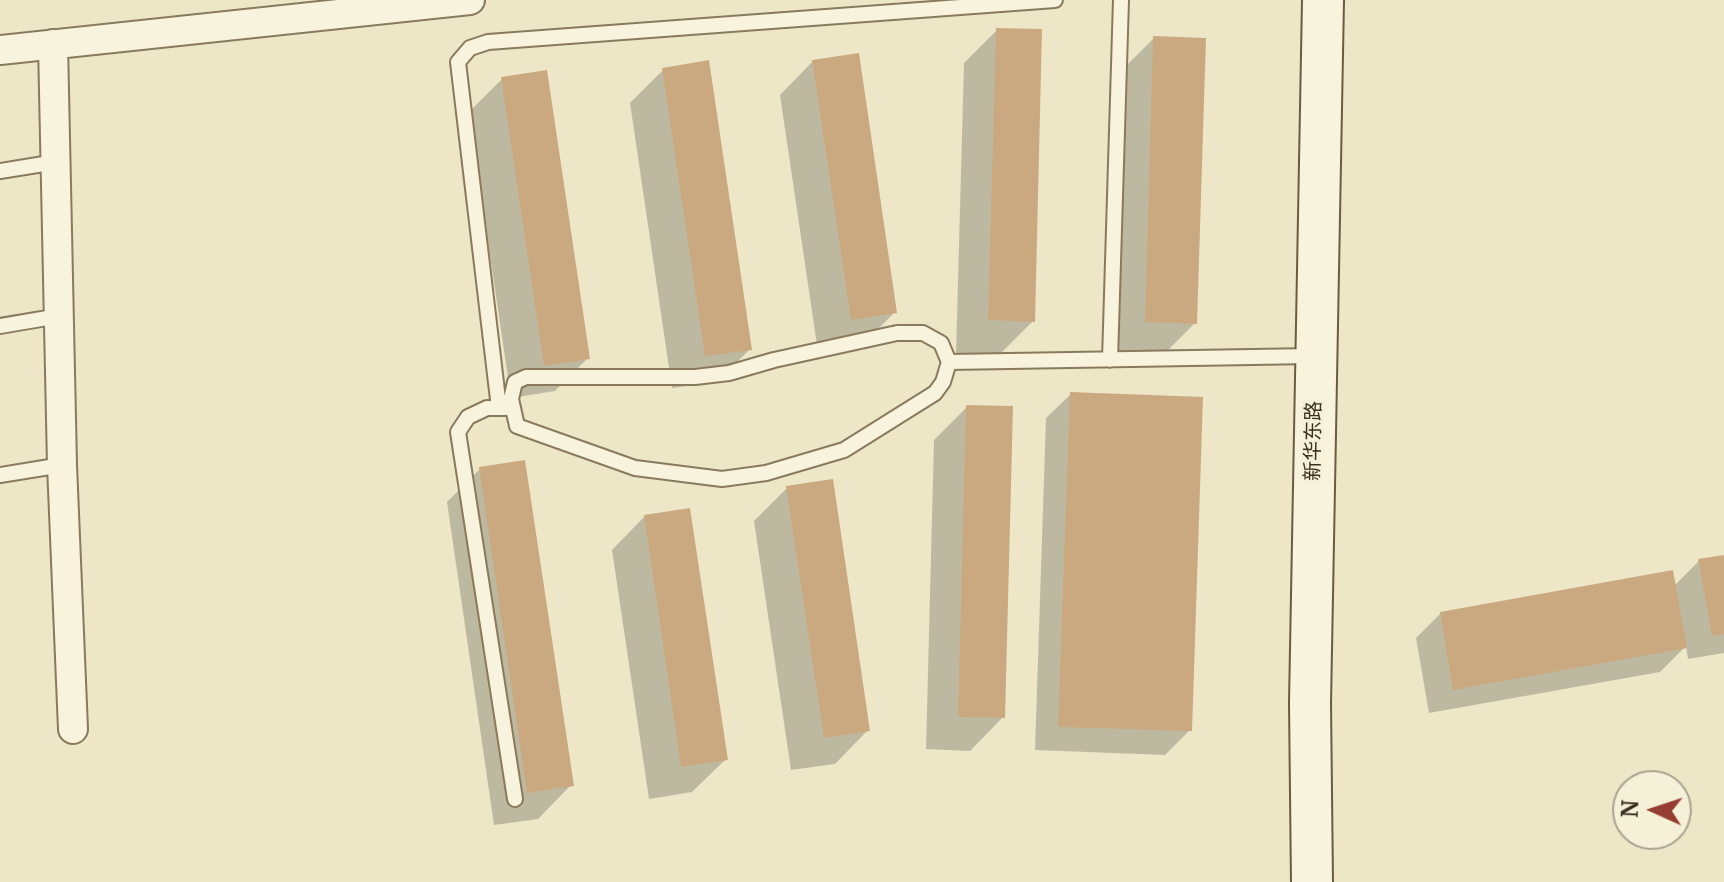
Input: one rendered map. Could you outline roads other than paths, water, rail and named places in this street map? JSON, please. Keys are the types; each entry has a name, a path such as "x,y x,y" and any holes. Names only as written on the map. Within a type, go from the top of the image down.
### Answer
{"main road":[{"name":"新华东路","path":"1312,882 1310,703 1323,0"}],"street":[{"path":"0,50 470,0"},
{"path":"53,44 62,465 73,729"}],"lane":[{"path":"506,408 515,382 526,377 718,375 897,333 923,333 941,343 949,362 943,382 935,393 844,450 766,473 722,479 635,468 517,426 506,408 458,62 470,48 488,42 1055,0"},
{"path":"1110,360 1121,0"},
{"path":"0,171 56,162"},
{"path":"0,326 59,316"},
{"path":"949,362 1316,356"},
{"path":"506,408 487,408 468,417 458,432 515,799"},
{"path":"0,475 62,465"}]}
